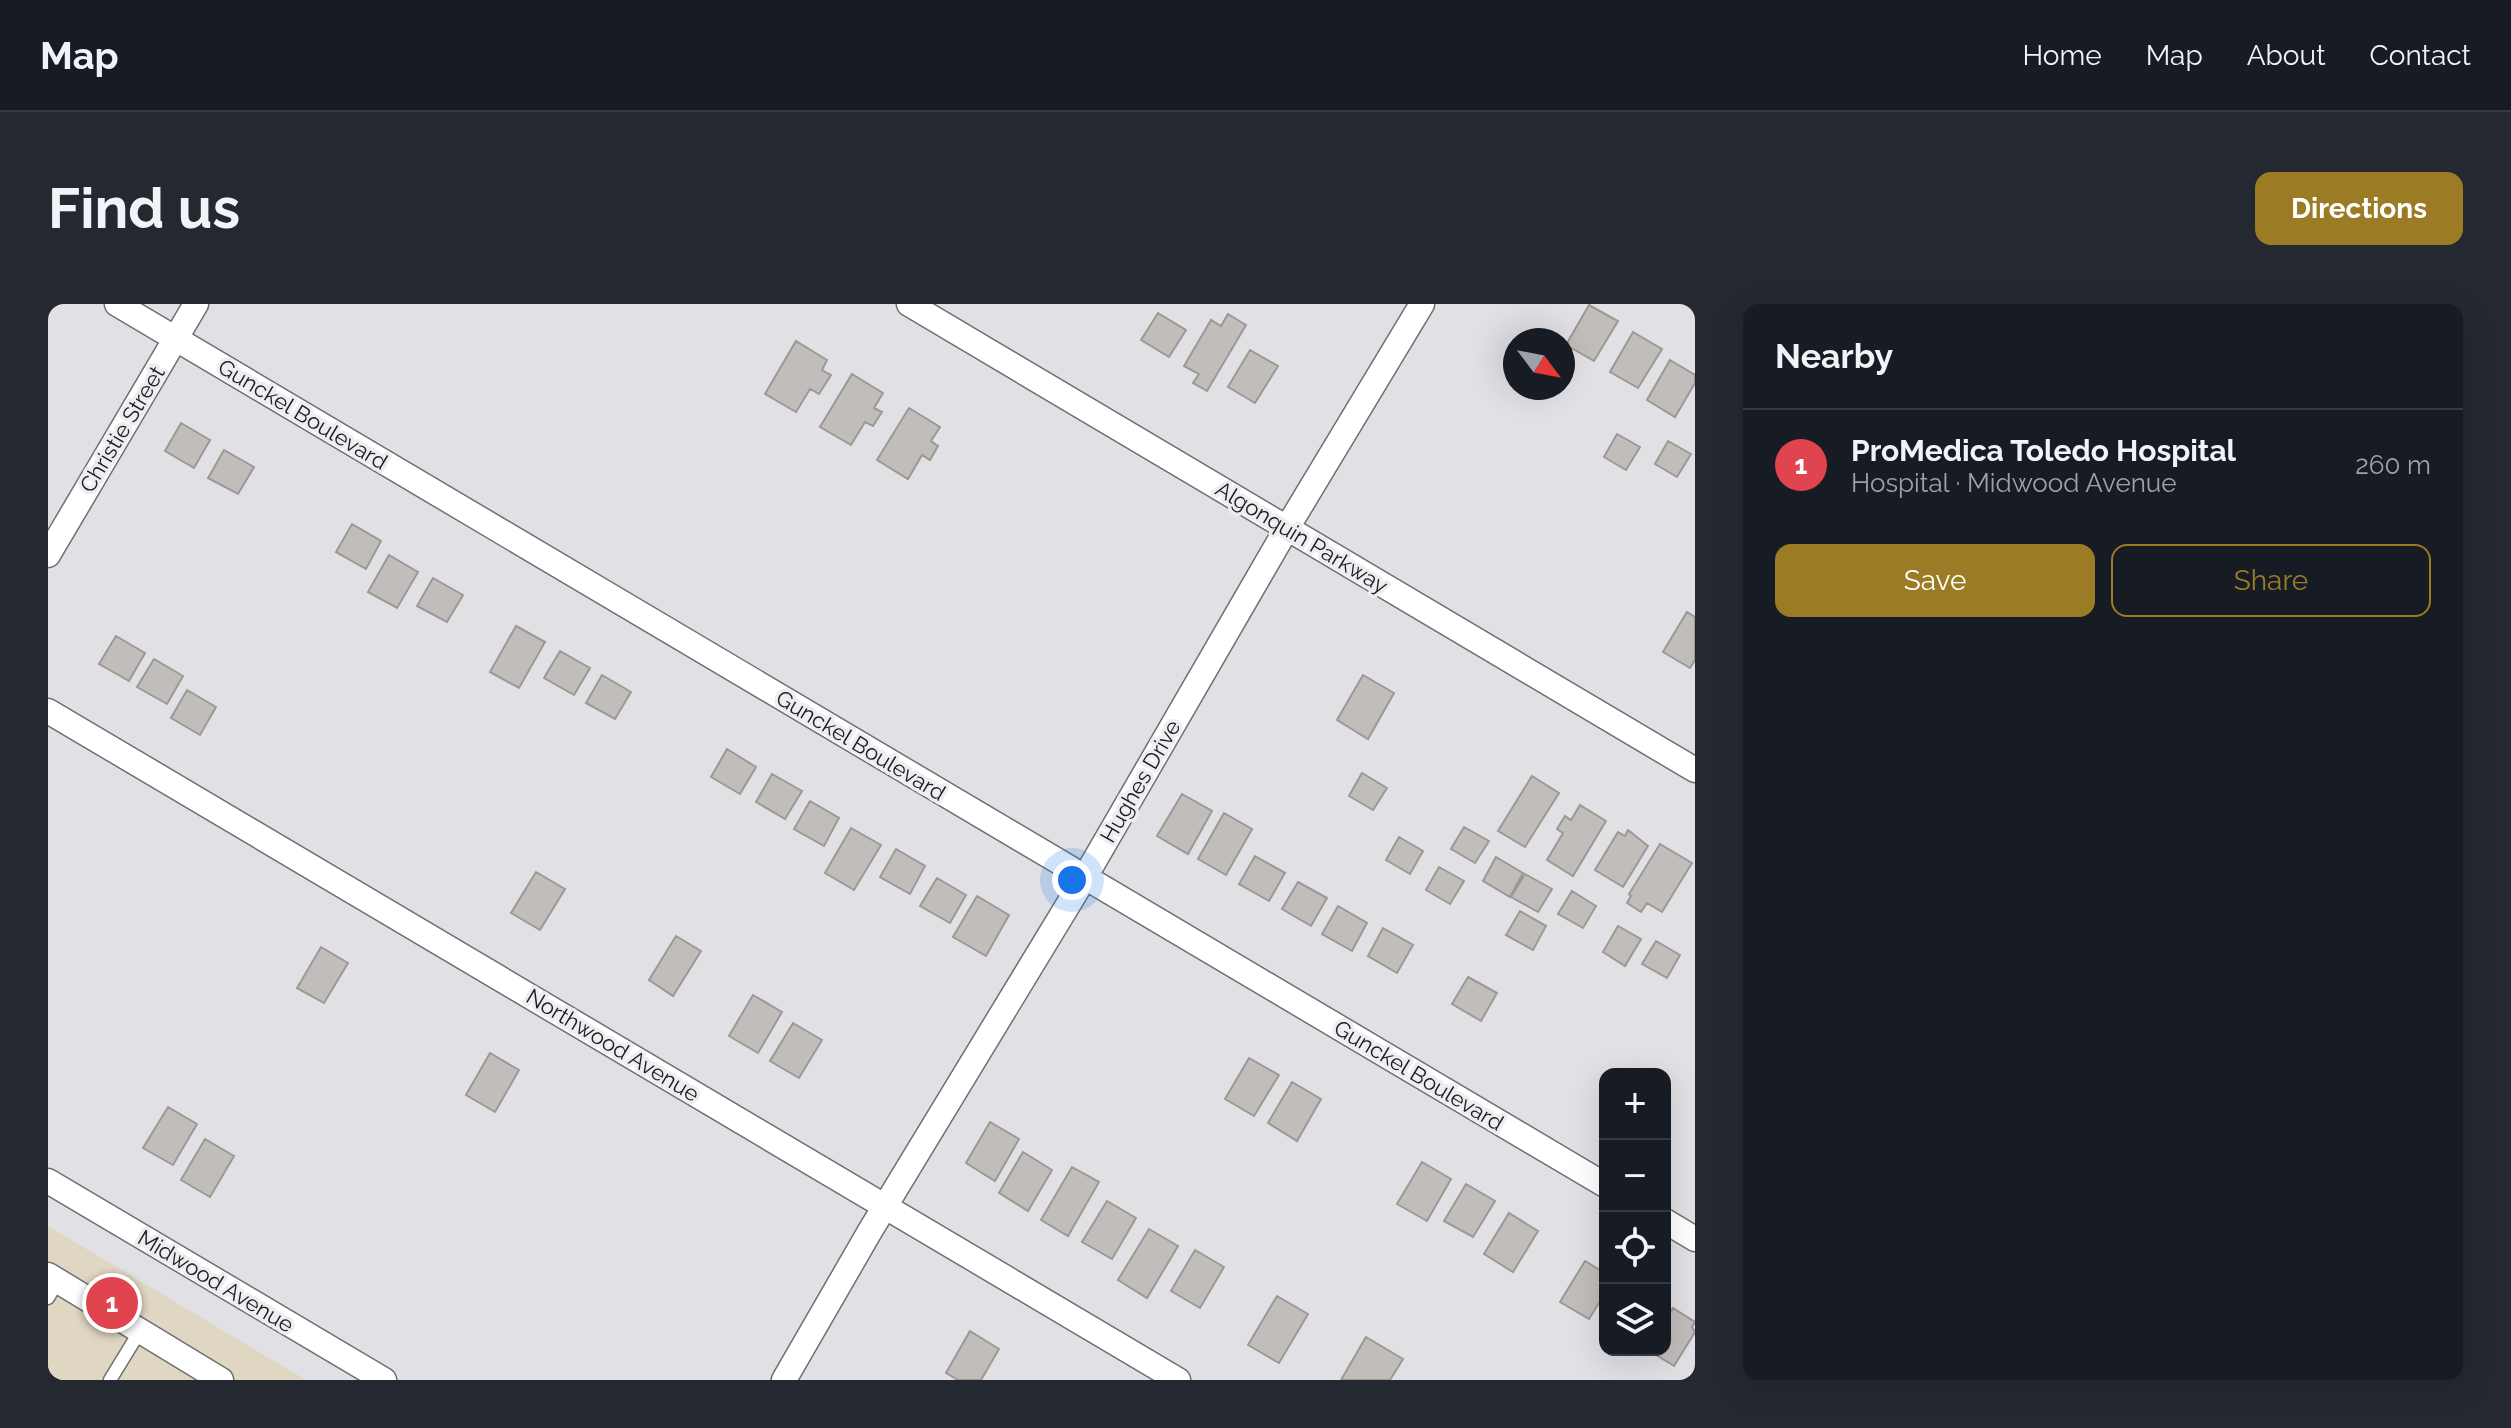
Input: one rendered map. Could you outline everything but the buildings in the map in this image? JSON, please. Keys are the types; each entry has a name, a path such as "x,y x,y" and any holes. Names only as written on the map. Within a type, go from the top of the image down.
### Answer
{"street":[{"name":"Gunckel Boulevard","path":"117,304 1599,1181"},
{"name":"Christie Street","path":"48,555 196,304"},
{"name":"Algonquin Parkway","path":"909,304 1695,770"},
{"name":"Hughes Drive","path":"784,1380 1422,304"},
{"name":"Northwood Avenue","path":"48,711 1178,1380"},
{"name":"Midwood Avenue","path":"48,1181 384,1380"},
{"path":"1671,1225 1695,1239"},
{"path":"51,1285 140,1331 221,1380"}],"lane":[{"path":"110,1380 140,1331"}],"shaded area":[{"path":"48,1226 306,1380 48,1380"}],"place":[{"name":"ProMedica Toledo Hospital","path":"112,1303"}]}
